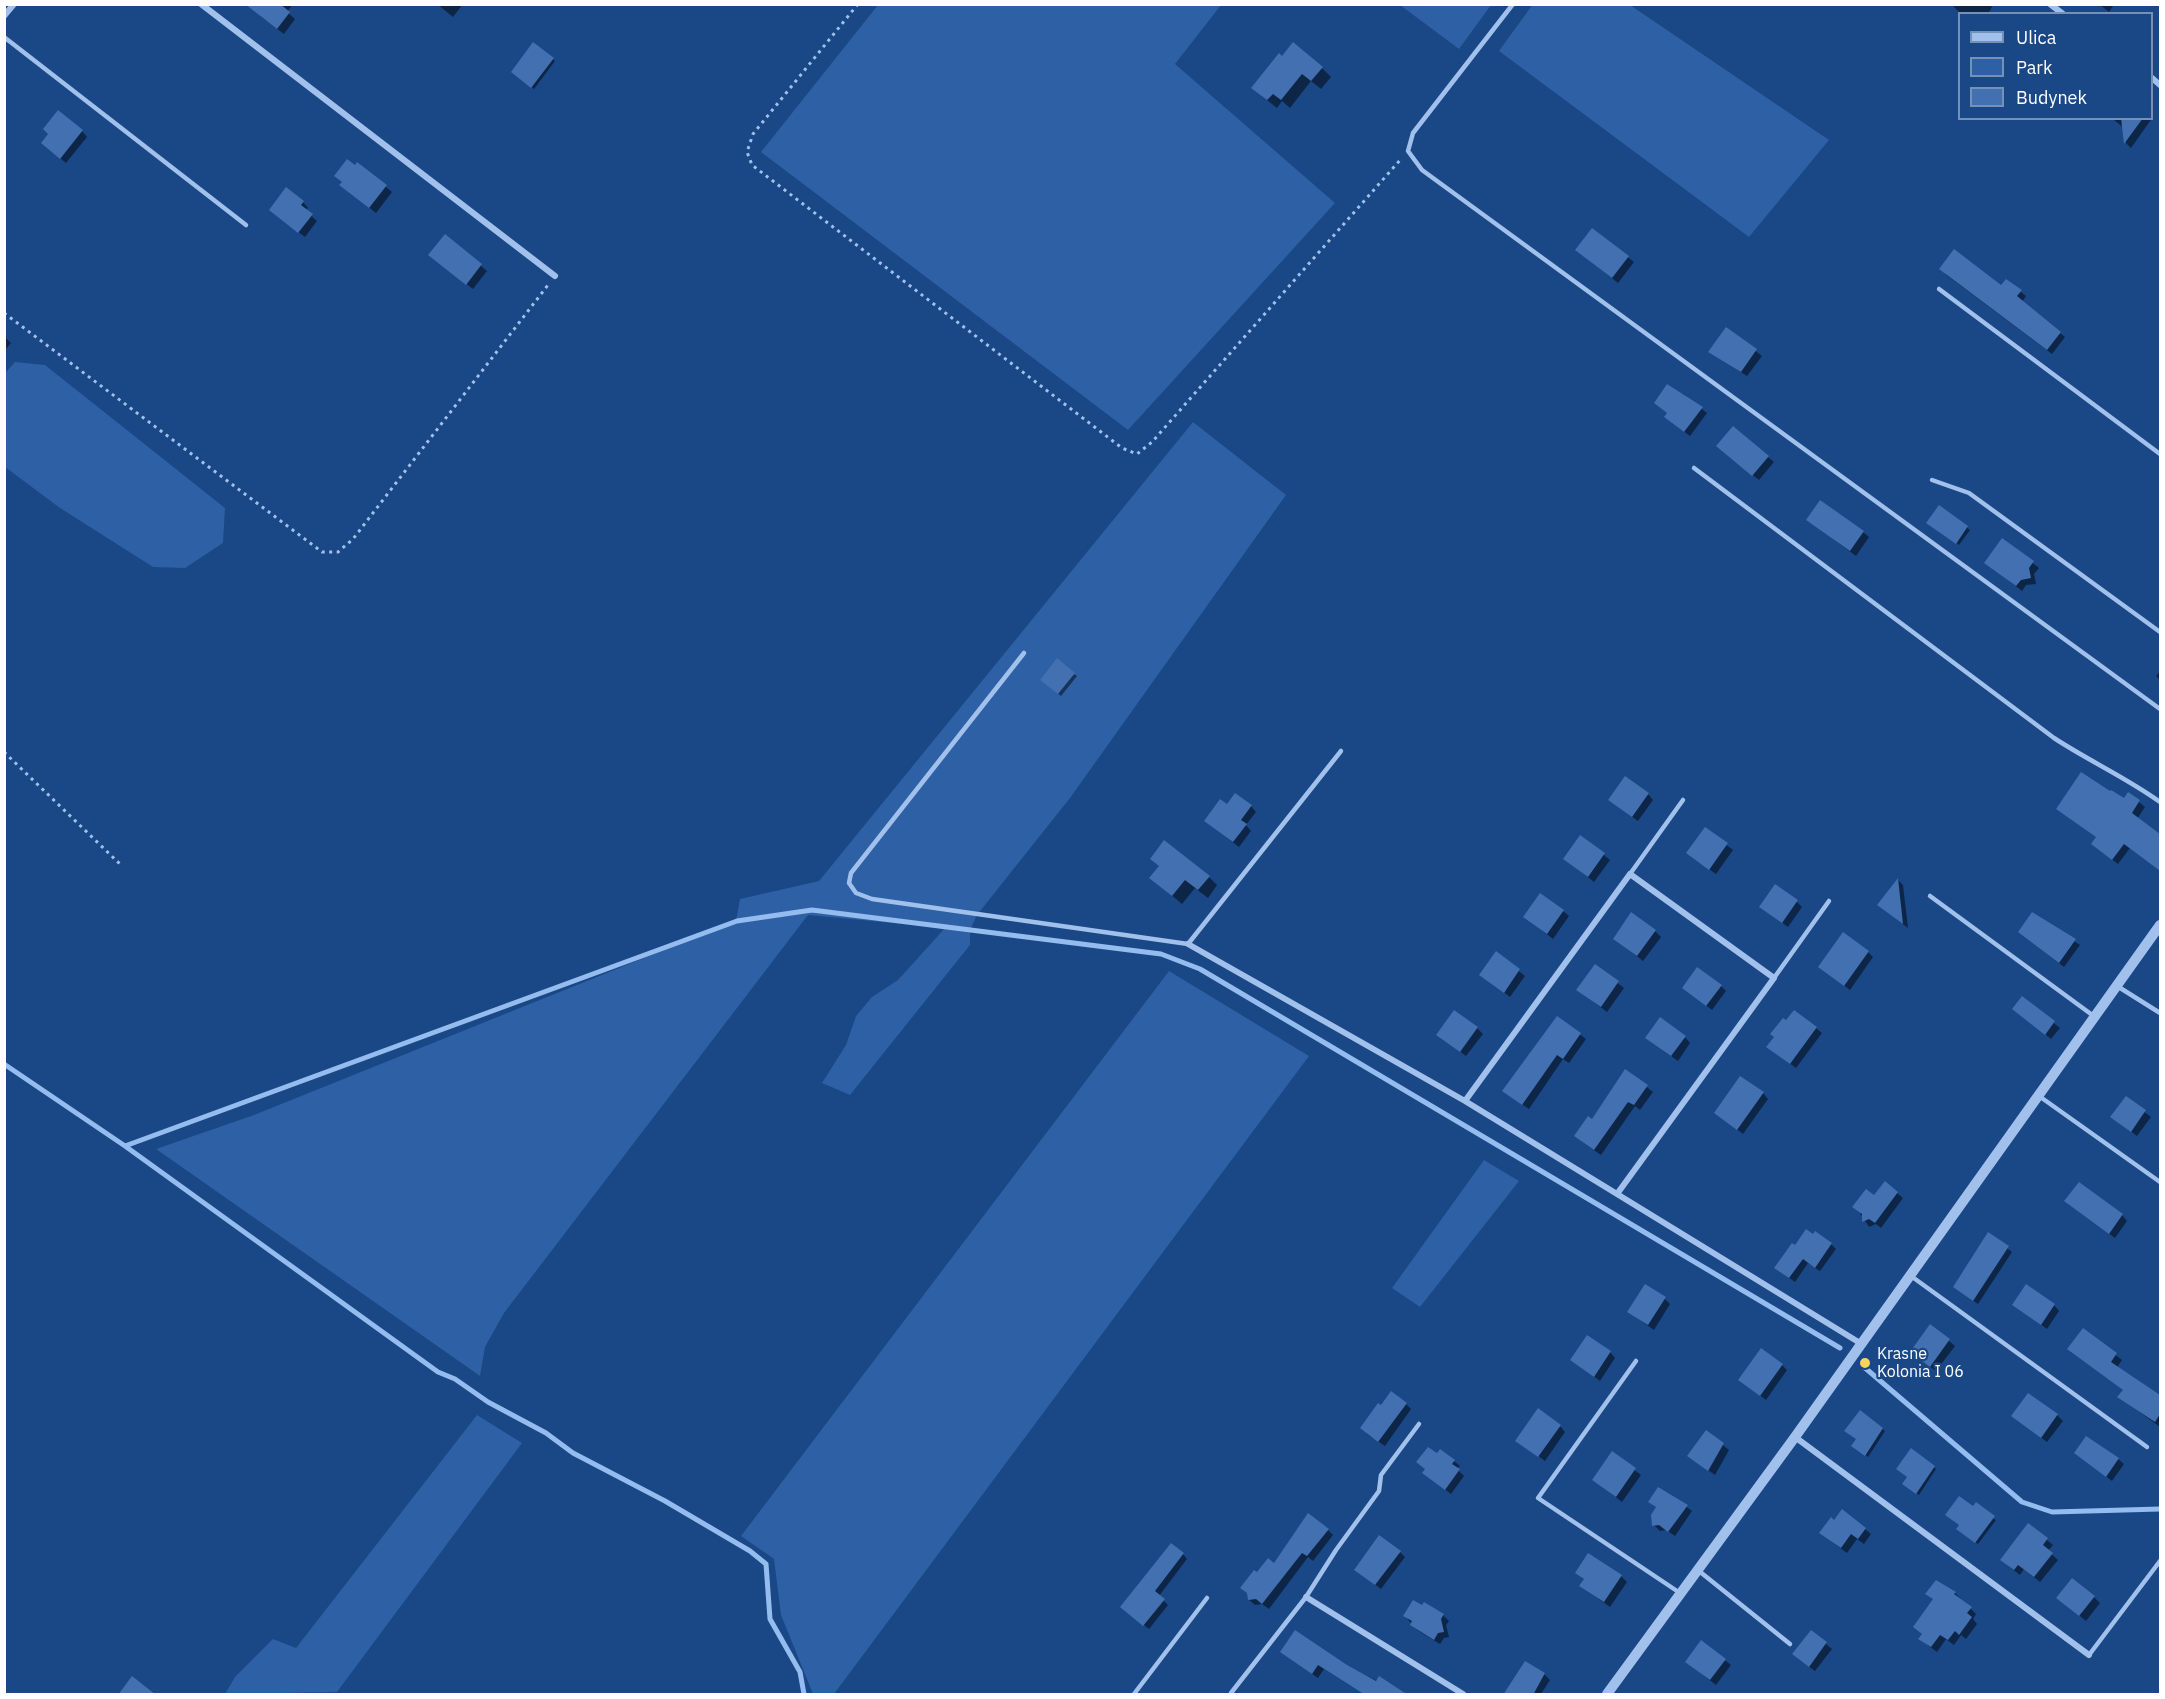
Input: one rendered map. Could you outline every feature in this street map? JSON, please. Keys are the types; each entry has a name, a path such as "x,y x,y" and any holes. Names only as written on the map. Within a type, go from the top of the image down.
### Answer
{"street":[{"path":"4,16 14,4"},
{"path":"201,4 555,276"},
{"path":"1465,1101 1630,874 1774,978 1617,1194"},
{"path":"1607,1695 2160,929"},
{"path":"1188,944 1465,1101 1860,1343"},
{"path":"1795,1437 2089,1655"},
{"path":"1306,1597 1463,1695"}],"lane":[{"path":"1513,4 1413,133 1408,151 1422,170 2160,710"},
{"path":"4,37 246,225"},
{"path":"1939,289 2160,454"},
{"path":"1694,468 2055,738 2085,758 2128,778 2160,802"},
{"path":"1932,480 1969,493 2160,632"},
{"path":"1024,653 851,873 849,883 856,893 872,899 1188,944 1341,751"},
{"path":"1630,874 1683,800"},
{"path":"1930,896 2095,1017"},
{"path":"1774,978 1829,901"},
{"path":"2117,986 2160,1013"},
{"path":"2039,1096 2160,1182"},
{"path":"1909,1275 2147,1447"},
{"path":"1636,1361 1538,1498 1680,1593"},
{"path":"1231,1693 1306,1597 1379,1491 1382,1475 1419,1424"},
{"path":"2089,1655 2160,1562"},
{"path":"1696,1570 1790,1644"},
{"path":"1134,1695 1207,1598"}],"path":[{"path":"858,4 753,134 747,152 752,165 1122,448 1137,454 1152,442 1408,151"},
{"path":"4,313 322,552 339,552 353,538 555,276"},
{"path":"4,752 122,866"}],"green space":[{"path":"1533,4 1630,5 1829,140 1749,237 1499,51"},
{"path":"878,5 1221,5 1175,64 1335,203 1128,430 761,152"},
{"path":"1400,5 1491,5 1459,49"},
{"path":"15,362 45,365 225,508 223,543 185,568 153,567 60,508 5,467 5,373"},
{"path":"1193,422 1286,495 1070,798 977,915 970,930 970,945 850,1095 822,1083 846,1045 856,1016 872,997 898,980 945,928 808,915 504,1313 485,1347 480,1376 156,1149 254,1115 736,921 740,899 819,881"},
{"path":"1169,971 1309,1056 834,1694 813,1694 781,1615 774,1559 741,1536"},
{"path":"1484,1160 1519,1181 1420,1307 1392,1288"},
{"path":"477,1415 522,1443 337,1692 225,1694 235,1677 273,1639 296,1648"}],"building":[{"path":"245,4 280,4 290,12 277,29"},
{"path":"533,42 554,58 531,88 511,72"},
{"path":"1293,42 1323,67 1311,81 1302,74 1281,100 1273,94 1267,100 1251,88 1279,53 1282,56"},
{"path":"58,110 83,130 60,159 41,143 48,134 43,129"},
{"path":"2121,120 2142,120 2124,144"},
{"path":"347,159 355,165 357,162 387,185 369,208 339,185 342,182 334,176"},
{"path":"286,187 304,201 301,205 313,214 298,233 269,210"},
{"path":"1592,228 1629,256 1612,278 1575,250"},
{"path":"445,234 482,264 466,285 428,255"},
{"path":"1954,249 2001,285 2006,279 2022,290 2017,296 2061,332 2047,350 1939,269"},
{"path":"1726,327 1757,349 1741,372 1708,352"},
{"path":"1667,384 1703,407 1684,432 1664,417 1667,413 1654,403"},
{"path":"1733,426 1769,456 1752,476 1716,446"},
{"path":"1820,500 1864,531 1850,551 1806,520"},
{"path":"1939,505 1968,526 1956,544 1926,523"},
{"path":"2002,538 2034,561 2029,568 2031,578 2021,580 2016,586 1984,563"},
{"path":"1057,658 1075,673 1058,694 1040,680"},
{"path":"2081,772 2124,798 2128,792 2140,800 2132,813 2160,834 2160,871 2124,844 2112,860 2091,844 2096,837 2056,809"},
{"path":"1625,776 1649,793 1632,817 1608,800"},
{"path":"1235,793 1252,805 1241,820 1247,824 1233,842 1204,821 1220,799 1227,804"},
{"path":"1705,827 1728,843 1709,870 1686,853"},
{"path":"1580,835 1605,853 1588,877 1563,859"},
{"path":"1164,840 1210,876 1198,890 1185,880 1172,896 1149,878 1159,866 1150,859"},
{"path":"1898,878 1903,924 1877,905"},
{"path":"1775,884 1798,900 1782,923 1759,907"},
{"path":"1540,893 1564,910 1547,934 1523,917"},
{"path":"1631,912 1656,930 1637,956 1613,939"},
{"path":"2032,912 2076,939 2059,963 2018,932"},
{"path":"1843,932 1869,951 1844,986 1818,967"},
{"path":"1496,951 1520,969 1504,993 1479,975"},
{"path":"1595,964 1619,981 1601,1007 1576,990"},
{"path":"1697,967 1722,985 1706,1006 1682,988"},
{"path":"2022,996 2055,1021 2045,1035 2012,1009"},
{"path":"1454,1010 1478,1027 1460,1052 1436,1035"},
{"path":"1794,1010 1817,1027 1790,1064 1766,1047 1774,1037 1770,1034 1783,1018 1786,1020"},
{"path":"1557,1016 1581,1033 1563,1059 1557,1055 1522,1105 1502,1091"},
{"path":"1660,1017 1686,1036 1671,1056 1645,1038"},
{"path":"1625,1069 1648,1085 1634,1105 1628,1102 1594,1150 1574,1136 1588,1116 1592,1119"},
{"path":"1740,1076 1764,1092 1737,1130 1714,1113"},
{"path":"2126,1096 2146,1110 2131,1132 2110,1117"},
{"path":"1885,1181 1898,1192 1875,1223 1869,1219 1862,1222 1862,1214 1852,1207 1866,1189 1874,1195"},
{"path":"2079,1182 2123,1214 2109,1234 2064,1201"},
{"path":"1806,1229 1813,1234 1815,1231 1832,1243 1815,1268 1803,1259 1789,1278 1774,1268 1792,1243 1795,1245"},
{"path":"1988,1232 2009,1246 1973,1301 1953,1287"},
{"path":"1645,1284 1666,1297 1648,1325 1627,1312"},
{"path":"2026,1284 2055,1304 2041,1325 2012,1305"},
{"path":"1930,1324 1950,1339 1930,1367 1910,1352"},
{"path":"2083,1328 2117,1353 2111,1362 2160,1395 2160,1414 2155,1422 2117,1397 2123,1390 2067,1349"},
{"path":"1587,1335 1611,1351 1594,1377 1570,1360"},
{"path":"1761,1348 1783,1364 1760,1396 1738,1380"},
{"path":"1391,1391 1407,1403 1378,1442 1360,1428 1378,1403 1381,1405"},
{"path":"2028,1393 2058,1414 2041,1438 2011,1416"},
{"path":"1538,1408 1561,1425 1538,1457 1515,1441"},
{"path":"1860,1410 1883,1428 1865,1456 1851,1446 1856,1439 1844,1431"},
{"path":"1706,1430 1724,1443 1708,1471 1687,1456"},
{"path":"2086,1436 2119,1458 2106,1477 2074,1453"},
{"path":"1428,1447 1437,1453 1440,1449 1455,1460 1452,1464 1460,1469 1445,1490 1422,1473 1425,1469 1416,1462"},
{"path":"1911,1448 1935,1466 1916,1494 1902,1484 1907,1477 1896,1469"},
{"path":"1612,1451 1636,1468 1616,1497 1592,1480"},
{"path":"1658,1487 1688,1505 1668,1532 1659,1525 1652,1526 1651,1515 1656,1507 1648,1502"},
{"path":"1959,1496 1973,1506 1976,1502 1995,1516 1975,1543 1956,1529 1959,1525 1945,1515"},
{"path":"1842,1509 1866,1528 1858,1539 1851,1534 1841,1548 1819,1533 1831,1517 1834,1520"},
{"path":"1308,1513 1329,1529 1307,1556 1302,1553 1262,1604 1256,1599 1248,1600 1247,1593 1240,1588 1254,1570 1257,1572 1268,1558 1274,1563"},
{"path":"2028,1523 2048,1538 2043,1545 2053,1553 2034,1577 2018,1565 2014,1570 2000,1560"},
{"path":"1379,1535 1401,1551 1375,1585 1354,1570"},
{"path":"1171,1543 1184,1553 1155,1591 1165,1599 1143,1626 1120,1607"},
{"path":"1588,1553 1622,1575 1604,1602 1579,1586 1584,1579 1575,1573"},
{"path":"2072,1578 2095,1596 2079,1616 2056,1598"},
{"path":"1936,1580 1956,1592 1954,1594 1972,1607 1967,1613 1972,1617 1959,1635 1955,1631 1948,1640 1940,1635 1931,1647 1918,1639 1922,1634 1913,1627 1933,1599 1925,1594"},
{"path":"1413,1600 1422,1605 1424,1602 1444,1614 1441,1619 1444,1632 1438,1633 1434,1640 1410,1625 1412,1621 1403,1616"},
{"path":"1295,1630 1347,1665 1376,1681 1379,1676 1408,1695 1365,1695 1318,1665 1312,1674 1280,1652"},
{"path":"1811,1630 1827,1642 1809,1667 1792,1654"},
{"path":"1701,1640 1726,1659 1710,1680 1685,1662"},
{"path":"1525,1661 1545,1673 1533,1695 1503,1695"},
{"path":"132,1676 156,1695 118,1695"}],"waterway":[{"path":"125,1146 737,921 812,910 1161,954 1200,969 1840,1348"},
{"path":"4,1064 125,1146 438,1372 455,1379 488,1402 546,1433 573,1453 665,1501 750,1551 766,1564 770,1619 800,1672 804,1694"},
{"path":"1864,1367 2022,1502 2052,1512 2160,1509"}],"place":[{"name":"Krasne Kolonia I 06","path":"1865,1363"}]}
